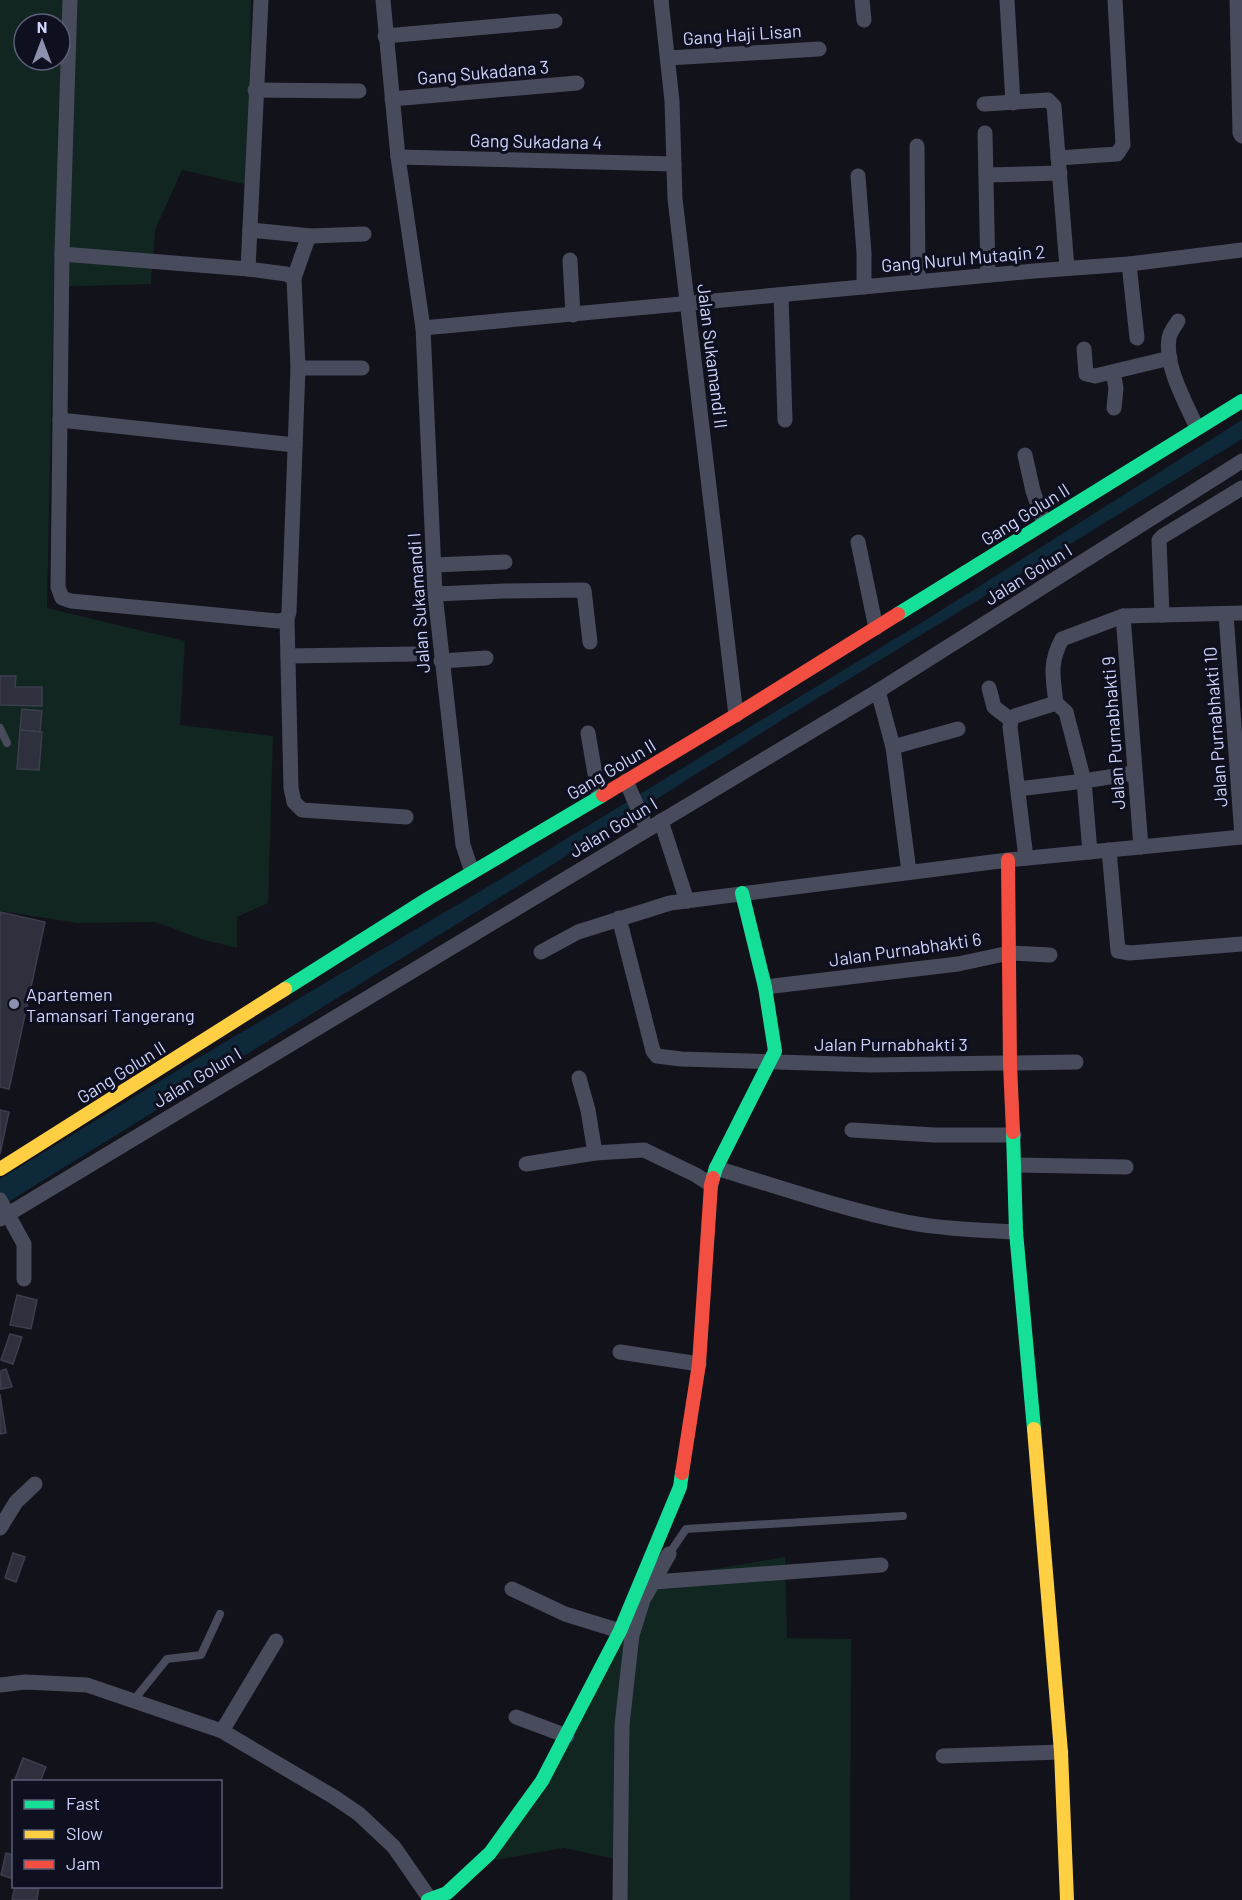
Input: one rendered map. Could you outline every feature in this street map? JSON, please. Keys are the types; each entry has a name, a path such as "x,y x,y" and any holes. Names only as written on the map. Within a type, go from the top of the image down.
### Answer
{"street":[{"path":"70,0 62,254 58,587 62,598 71,601 278,621 286,619"},
{"path":"249,269 255,90 261,0"},
{"name":"Jalan Sukamandi I","path":"383,0 398,157 423,328 435,594 441,661 463,845 472,872"},
{"name":"Jalan Sukamandi II","path":"661,0 672,101 675,199 736,715"},
{"path":"862,0 864,21"},
{"path":"1007,0 1013,103"},
{"path":"1058,158 1117,154 1124,145 1115,0"},
{"path":"1238,0 1240,133 1242,136"},
{"path":"385,36 555,21"},
{"name":"Gang Haji Lisan","path":"668,58 819,49"},
{"name":"Gang Sukadana 3","path":"392,99 577,83"},
{"path":"255,90 359,91"},
{"path":"984,104 1048,100 1052,102 1067,268"},
{"path":"985,133 988,275"},
{"path":"917,146 918,282"},
{"name":"Gang Sukadana 4","path":"398,157 674,164"},
{"path":"987,175 1060,174"},
{"path":"858,176 864,287"},
{"path":"250,230 311,236 364,234"},
{"path":"311,236 294,278 298,368 289,612 286,619 291,788 294,802 302,810 406,817"},
{"name":"Gang Nurul Mutaqin 2","path":"423,328 1129,264 1242,250"},
{"path":"62,254 249,269 286,274 294,278"},
{"path":"570,260 573,315"},
{"path":"1129,264 1137,338"},
{"path":"781,296 785,420"},
{"path":"1178,321 1169,337 1170,358 1177,383 1197,428"},
{"path":"1084,349 1086,374 1095,376 1170,358"},
{"path":"298,368 362,368"},
{"path":"1113,372 1116,388 1114,408"},
{"name":"Gang Golun II","path":"0,1169 472,872 599,797 628,785 736,715 1242,401"},
{"path":"60,420 295,445"},
{"path":"1025,455 1044,523"},
{"name":"Jalan Golun I","path":"3,1210 878,692 1242,461"},
{"path":"1162,615 1159,540 1242,488"},
{"path":"858,542 876,628"},
{"path":"434,565 505,562"},
{"path":"435,594 584,590 590,642"},
{"path":"1090,852 1084,782 1066,712 1056,703 1052,667 1054,653 1062,639 1124,616 1242,613"},
{"name":"Jalan Purnabhakti 10","path":"1226,614 1238,726 1242,837"},
{"name":"Jalan Purnabhakti 9","path":"1124,616 1134,773 1142,847"},
{"path":"288,656 414,654"},
{"path":"441,661 486,658"},
{"path":"990,688 994,707 1011,720"},
{"path":"878,692 893,747 909,872"},
{"path":"1026,858 1011,720 1015,716 1056,703"},
{"path":"893,747 958,729"},
{"path":"588,733 599,797"},
{"path":"1018,789 1084,782 1134,773"},
{"path":"628,785 647,829"},
{"path":"661,821 687,900"},
{"path":"541,952 578,932 670,903 687,900 1008,860 1242,837"},
{"path":"1109,850 1118,951 1130,953 1242,944"},
{"path":"1008,860 1010,1064 1016,1232 1061,1752 1067,1900"},
{"path":"0,1685 25,1682 87,1685 222,1731 359,1814 394,1847 429,1900 447,1893 490,1852 542,1780 567,1736 620,1631 680,1487 699,1365 711,1185 716,1168 775,1052 765,987 742,893"},
{"name":"Jalan Purnabhakti 3","path":"619,918 653,1052 657,1056 681,1059 872,1065 1076,1062"},
{"name":"Jalan Purnabhakti 6","path":"765,987 958,964 1009,953 1050,955"},
{"path":"579,1078 596,1153"},
{"path":"852,1130 934,1135 1014,1135"},
{"path":"526,1164 596,1153 644,1150 711,1185"},
{"path":"1015,1165 1126,1167"},
{"path":"716,1168 865,1213 909,1222 1016,1232"},
{"path":"3,1210 24,1244 24,1279"},
{"path":"620,1352 699,1365"},
{"path":"0,1528 16,1502 35,1484"},
{"path":"620,1900 622,1725 632,1635 643,1600 669,1554"},
{"path":"654,1582 881,1565"},
{"path":"512,1589 565,1614 620,1631"},
{"path":"222,1731 276,1641"},
{"path":"516,1717 567,1736"},
{"path":"943,1756 1061,1752"}],"lane":[{"path":"0,728 7,743"},
{"path":"669,1554 686,1529 903,1516"},
{"path":"133,1701 167,1659 201,1655 220,1614"}],"green space":[{"path":"0,0 251,0 248,185 182,170 155,230 151,284 54,287 47,608 185,641 180,725 273,736 268,903 237,917 237,948 201,939 155,922 78,923 0,911"},
{"path":"785,1557 787,1638 851,1639 850,1900 627,1900 624,1861 564,1848 495,1860 640,1582"}],"water":[{"path":"1242,420 1242,439 790,715 0,1207 0,1179 183,1067 484,889 929,618"}],"building":[{"path":"0,676 16,676 15,687 42,687 42,706 0,705"},
{"path":"22,709 42,711 40,732 20,730"},
{"path":"20,730 42,732 39,770 17,769"},
{"name":"Apartemen Tamansari Tangerang","path":"0,912 45,922 9,1089 0,1087"},
{"path":"0,1110 9,1112 0,1154"},
{"path":"17,1295 37,1300 31,1329 10,1325"},
{"path":"10,1334 22,1337 13,1364 1,1360"},
{"path":"6,1369 12,1387 1,1389 0,1371"},
{"path":"0,1394 6,1433 0,1434"},
{"path":"13,1553 25,1557 16,1582 5,1578"},
{"path":"23,1758 46,1767 41,1780 15,1780"},
{"path":"6,1853 12,1854 12,1878 1,1875"},
{"path":"15,1888 39,1888 37,1900 12,1900"}],"traffic: fast":[{"path":"898,614 1242,401"},
{"path":"285,989 429,898 603,795"},
{"path":"713,1178 775,1051 765,987 742,893"},
{"path":"1013,1132 1016,1232 1034,1429"},
{"path":"428,1900 447,1893 490,1853 542,1781 620,1631 680,1487 682,1473"}],"traffic: slow":[{"path":"0,1169 285,989"},
{"path":"1034,1429 1061,1752 1067,1900"}],"traffic: jam":[{"path":"603,795 898,614"},
{"path":"1008,860 1013,1132"},
{"path":"682,1473 699,1364 713,1178"}],"place":[{"name":"Apartemen Tamansari Tangerang","path":"14,1004"}]}
